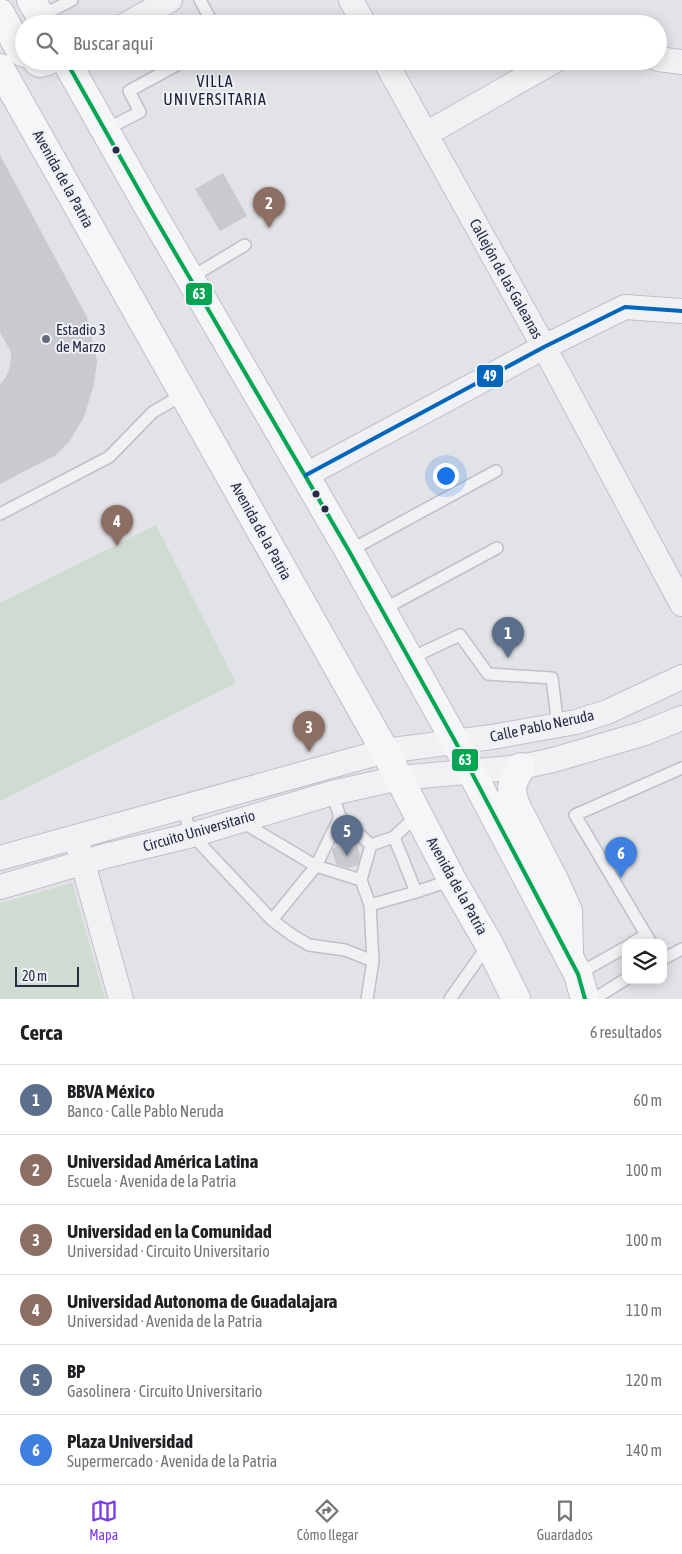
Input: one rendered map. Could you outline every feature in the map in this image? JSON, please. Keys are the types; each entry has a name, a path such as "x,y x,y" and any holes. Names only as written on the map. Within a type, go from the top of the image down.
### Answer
{"main road":[{"path":"0,13 15,41"},
{"name":"Avenida de la Patria","path":"0,68 385,751 452,880 489,944 516,999"},
{"path":"71,70 382,610 455,741 578,977"},
{"path":"521,767 512,782 512,795 568,911 578,977"}],"street":[{"path":"143,15 170,0"},
{"path":"351,0 359,15"},
{"path":"667,60 682,62"},
{"name":"Callejón de las Galeanas","path":"390,70 544,347 682,604"},
{"path":"426,134 538,70"},
{"path":"306,475 544,347 625,307 682,311"},
{"name":"Calle Pablo Neruda","path":"385,751 558,726 607,712 682,677"},
{"path":"638,698 682,687"},
{"path":"471,772 521,767 553,760 642,734 682,718"},
{"name":"Circuito Universitario","path":"0,858 385,751"},
{"name":"Circuito Universitario","path":"0,887 332,793 399,778 471,772"},
{"path":"76,837 121,999"}],"lane":[{"path":"39,13 72,0"},
{"path":"200,0 208,15"},
{"path":"105,130 140,112 129,91 168,70"},
{"path":"190,278 245,245"},
{"path":"0,514 109,457 153,412 184,394"},
{"path":"349,551 496,471"},
{"path":"382,610 497,548"},
{"path":"409,659 460,635 488,674 552,678 558,726"},
{"path":"648,939 575,815 682,768"},
{"path":"332,793 340,817 371,845"},
{"path":"182,808 192,834 272,920 309,945 345,950 373,961"},
{"path":"371,845 394,837 417,815"},
{"path":"272,920 316,866 340,817"},
{"path":"238,820 316,866 361,880"},
{"path":"394,837 416,892"},
{"path":"367,999 373,961 370,905 361,880 371,845"},
{"path":"370,905 452,880"},
{"path":"450,999 489,944"},
{"path":"578,977 622,949"},
{"path":"667,957 682,949"},
{"path":"594,999 622,982"}],"shaded area":[{"path":"156,525 236,683 0,801 0,603"},
{"path":"72,883 105,999 0,999 0,903"}],"building":[{"name":"Estadio 3 de Marzo","path":"0,155 87,317 97,361 94,384 84,417 69,442 56,455 0,484 0,384 6,377 10,367 11,352 0,332"},
{"path":"223,173 247,216 220,231 195,189"},
{"path":"355,840 360,855 358,865 348,868 336,864 332,851 333,848"}],"transit line":[{"name":"63","path":"71,70 149,208 349,551 455,741 578,974 585,999"},
{"name":"49","path":"306,475 544,347 625,307 682,311"}],"place":[{"name":"Universidad América Latina","path":"269,228"},
{"name":"Estadio 3 de Marzo","path":"46,339"},
{"name":"Universidad Autonoma de Guadalajara","path":"117,546"},
{"name":"BBVA México","path":"508,658"},
{"name":"Universidad en la Comunidad","path":"309,752"},
{"name":"BP","path":"347,856"},
{"name":"Plaza Universidad","path":"621,878"}],"district":[{"name":"VILLA UNIVERSITARIA","path":"215,90"}]}
